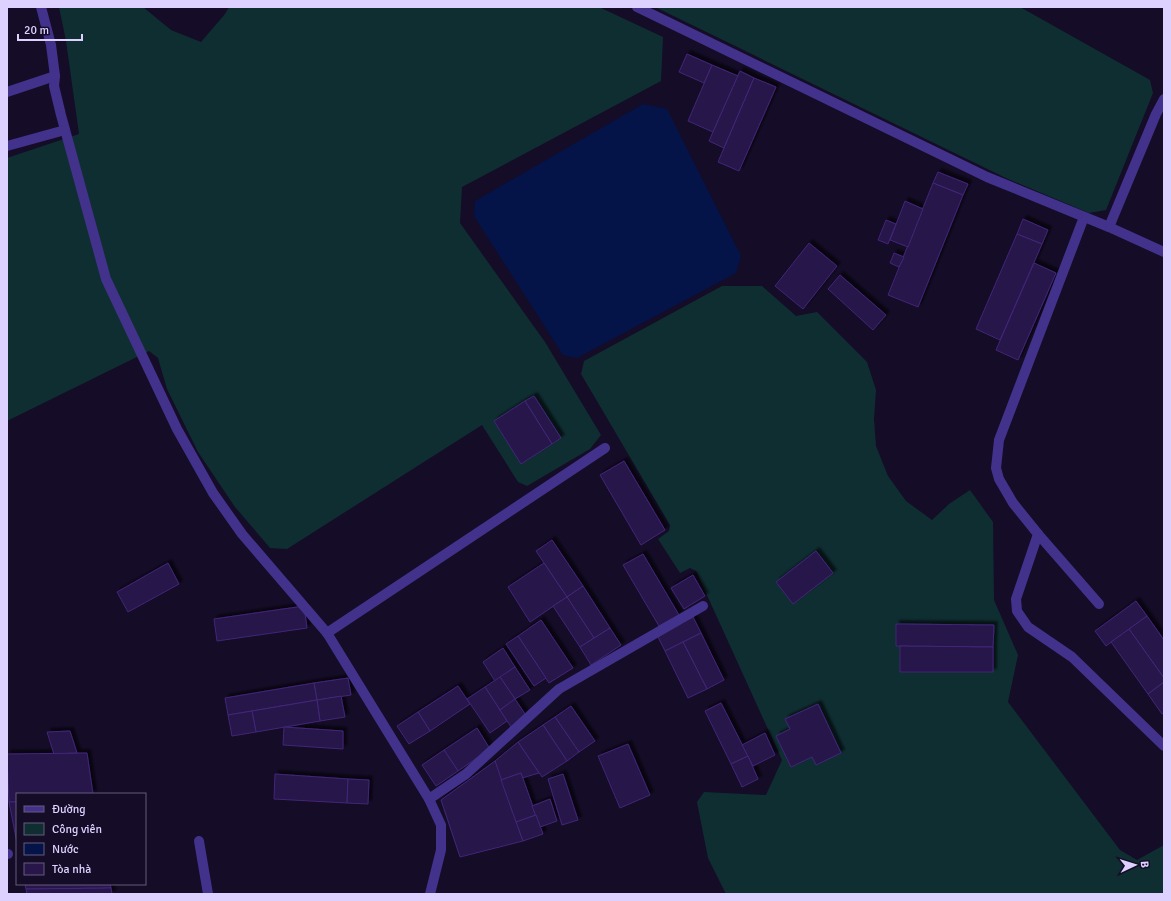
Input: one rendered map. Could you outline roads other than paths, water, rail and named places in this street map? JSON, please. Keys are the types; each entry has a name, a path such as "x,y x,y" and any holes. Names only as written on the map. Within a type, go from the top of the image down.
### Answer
{"street":[{"path":"41,7 51,45 55,76 54,86 106,279 177,429 213,493 242,534 327,633 429,799 441,824 441,850 430,894"},
{"path":"637,7 987,177 1109,227 1164,252"},
{"path":"7,92 55,76"},
{"path":"1109,227 1156,114 1164,99"},
{"path":"7,146 65,130"},
{"path":"1084,217 999,440 996,453 996,468 999,479 1013,502 1038,534 1099,604"},
{"path":"327,633 605,448"},
{"path":"1038,534 1016,599 1017,611 1028,627 1072,657 1164,746"},
{"path":"429,799 466,774 559,689 703,606"},
{"path":"199,841 208,894"}],"water":[{"path":"643,104 667,109 741,256 736,273 577,358 563,355 474,216 475,201"}]}
